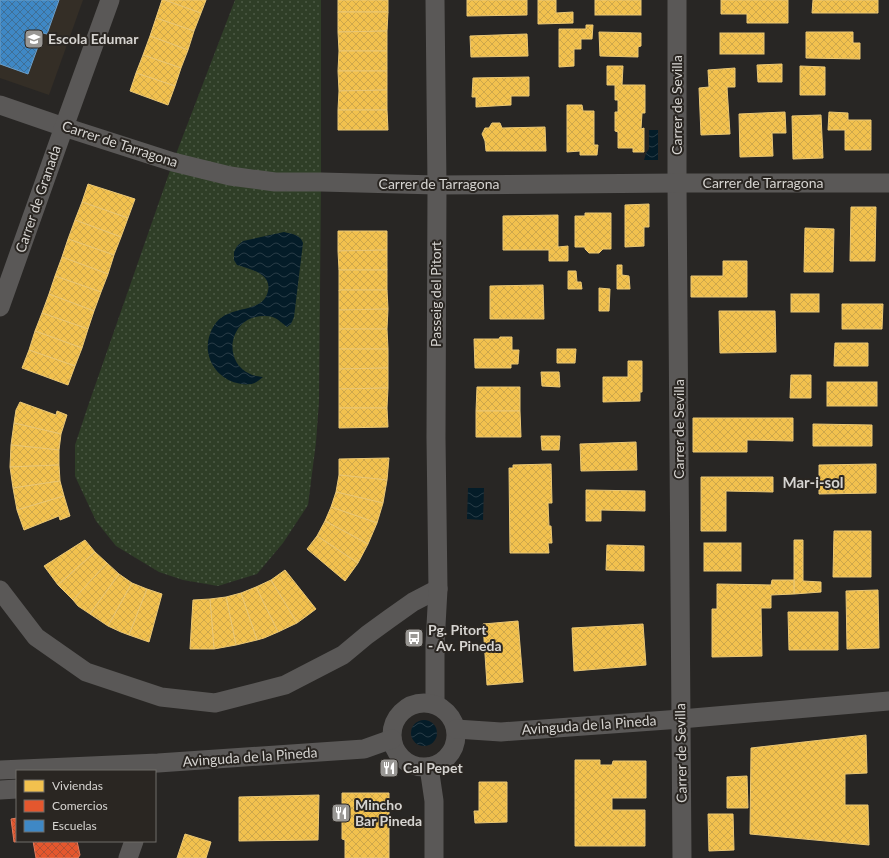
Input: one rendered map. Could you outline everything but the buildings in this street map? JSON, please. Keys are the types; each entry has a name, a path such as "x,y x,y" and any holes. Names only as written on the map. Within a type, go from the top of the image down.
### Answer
{"street":[{"name":"Carrer de Granada","path":"0,308 110,0"},
{"name":"Passeig del Pitort","path":"435,0 437,185 436,445 438,589 435,644 435,704"},
{"name":"Carrer de Sevilla","path":"677,0 682,858"},
{"name":"Carrer de Tarragona","path":"0,105 173,162 230,176 275,182 437,185 889,183"},
{"path":"0,590 36,637 86,672 160,697 215,703 285,685 343,655 389,619 414,602 438,589"},
{"name":"Avinguda de la Pineda","path":"456,729 501,732 681,719 889,700"},
{"path":"414,704 435,704 446,711 452,719 456,729 456,739 453,749 447,758 439,764 429,767 419,767 409,763 401,757 392,739 393,728 397,718 414,704"},
{"name":"Avinguda de la Pineda","path":"0,770 156,768 364,749 392,739"},
{"path":"429,767 434,801 434,858"},
{"path":"0,790 16,789"},
{"path":"128,858 134,842"}],"shaded area":[{"name":"Escola Edumar","path":"0,0 83,0 49,95 0,78"}],"green space":[{"path":"235,0 321,0 319,402 316,442 308,505 283,543 257,574 218,586 183,580 159,572 116,546 96,521 75,476 75,445 173,162"}],"water":[{"path":"649,130 658,130 658,160 644,160 649,149"},
{"path":"284,232 298,236 303,243 294,317 291,324 287,327 272,317 262,316 251,318 236,331 233,340 235,360 241,368 250,374 263,377 252,384 237,383 229,380 217,371 209,358 208,342 210,334 219,319 225,315 262,302 266,297 268,285 267,280 263,276 253,270 237,265 234,260 234,252 237,246 243,241"},
{"path":"468,488 484,488 483,520 467,519"},
{"path":"424,720 433,724 437,733 433,742 424,746 415,742 411,733 415,724"}],"place":[{"name":"Escola Edumar","path":"34,39"},
{"name":"Pg. Pitort - Av. Pineda","path":"414,638"},
{"name":"Cal Pepet","path":"389,768"},
{"name":"Mincho Bar Pineda","path":"341,813"}],"district":[{"name":"Mar-i-sol","path":"813,483"}]}
